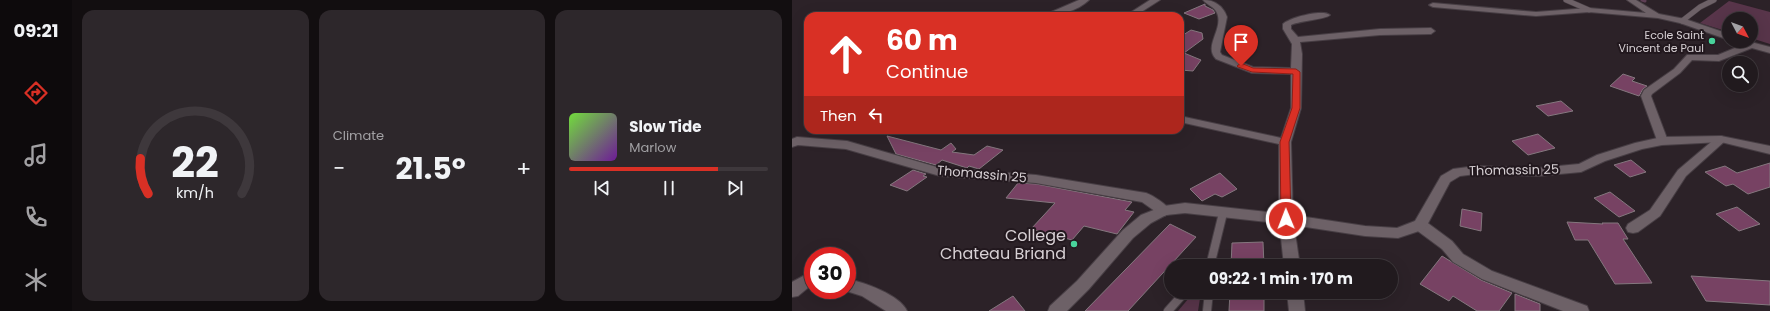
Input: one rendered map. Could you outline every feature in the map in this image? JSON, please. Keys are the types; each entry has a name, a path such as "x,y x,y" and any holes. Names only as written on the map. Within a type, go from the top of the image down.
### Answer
{"street":[{"path":"1057,12 1085,0"},
{"path":"1136,12 1156,0"},
{"path":"1207,0 1218,8 1222,14 1223,22 1215,48 1215,53 1219,57 1252,70 1296,72"},
{"path":"1631,0 1658,16"},
{"path":"1433,5 1536,14 1589,10 1658,16 1682,21 1722,35"},
{"path":"1291,259 1286,219 1284,142 1296,108 1298,47 1296,40 1287,29 1287,24 1298,19 1326,15"},
{"path":"1296,40 1380,32 1431,31"},
{"path":"1758,47 1770,50"},
{"path":"1662,141 1646,96 1648,92 1677,71 1690,57 1719,58 1743,48"},
{"path":"1184,120 1284,142"},
{"path":"1633,228 1655,213 1682,173 1721,140"},
{"name":"Thomassin 25","path":"1420,225 1446,179 1458,172 1495,170 1538,172 1581,168 1601,158 1639,146 1662,141 1721,140 1770,150"},
{"name":"Thomassin 25","path":"794,142 846,145 940,172 1036,179 1146,198 1164,211"},
{"path":"1056,311 1083,285 1128,234 1146,219 1164,211 1185,208 1286,219 1365,231 1398,233 1420,225 1447,244 1458,258 1487,276 1581,311"},
{"path":"792,291 804,279"},
{"path":"856,287 899,311"},
{"path":"1296,299 1297,311"}],"lane":[{"path":"1566,0 1589,10"},
{"path":"1682,21 1700,7 1714,0"},
{"path":"1212,259 1222,213"},
{"path":"1168,311 1179,299"},
{"path":"1207,311 1208,299"}],"shaded area":[{"path":"1729,1 1770,12 1770,44 1758,40 1758,12 1722,12 1722,30 1700,23"},
{"path":"1188,299 1200,299 1198,311 1178,311"}],"building":[{"path":"1205,4 1205,6 1213,10 1215,13 1199,19 1184,13"},
{"path":"1191,30 1202,33 1203,39 1184,53 1184,34"},
{"path":"1184,53 1201,60 1193,71 1184,70"},
{"path":"1623,74 1635,78 1632,81 1647,86 1643,89 1639,96 1610,86"},
{"path":"1561,101 1573,111 1548,116 1536,106"},
{"path":"1538,134 1555,148 1528,155 1512,141"},
{"path":"887,136 941,150 951,143 956,149 952,152 974,155 987,146 1003,150 979,169 969,166 967,168 942,160 936,165 896,154"},
{"path":"1631,160 1646,172 1630,177 1614,165"},
{"path":"1770,163 1770,187 1748,194 1733,184 1726,186 1705,172 1725,166 1737,173"},
{"path":"913,170 926,174 923,176 927,177 907,191 890,185"},
{"path":"1220,173 1237,189 1222,197 1215,194 1202,201 1190,189"},
{"path":"1018,183 1036,184 1132,202 1125,210 1134,212 1117,234 1084,226 1072,240 1031,229 1055,203 1006,198"},
{"path":"1610,192 1635,211 1619,217 1594,198"},
{"path":"1737,207 1760,224 1739,231 1716,214"},
{"path":"1462,209 1482,213 1481,231 1460,226"},
{"path":"1567,222 1603,224 1602,223 1618,223 1628,239 1623,239 1652,283 1615,284 1588,240 1575,240"},
{"path":"1170,224 1196,237 1176,259 1164,259 1164,272 1128,311 1085,311"},
{"path":"1263,242 1264,259 1231,259 1232,243"},
{"path":"1442,256 1481,280 1512,293 1499,311 1477,311 1453,296 1449,301 1420,284"},
{"path":"1691,276 1770,281 1770,305 1706,301"},
{"path":"1515,294 1540,304 1540,311 1515,311"},
{"path":"1013,296 1025,311 989,311"},
{"path":"1230,299 1264,299 1264,311 1229,311"}],"place":[{"name":"Ecole Saint Vincent de Paul","path":"1712,41"},
{"name":"College Chateau Briand","path":"1074,244"}],"route":[{"path":"1241,66 1252,70 1269,72 1296,72 1296,108 1284,142 1286,219"}]}
